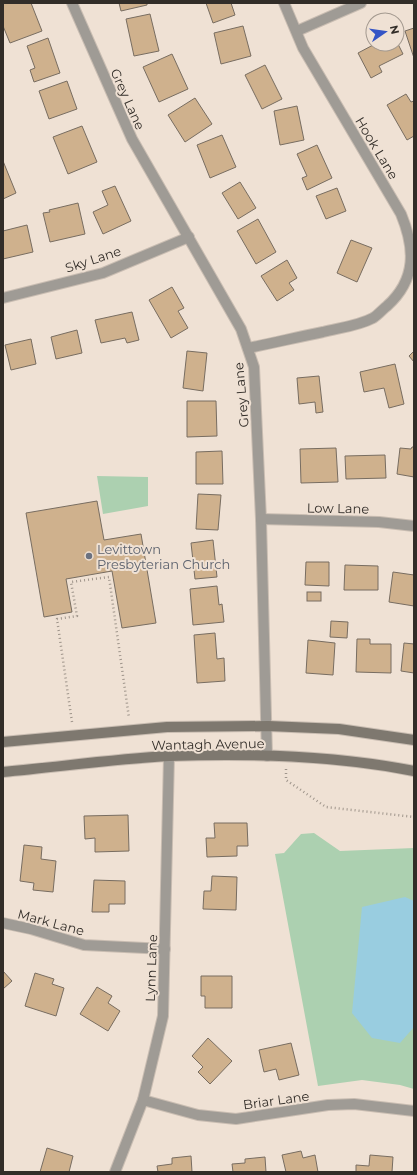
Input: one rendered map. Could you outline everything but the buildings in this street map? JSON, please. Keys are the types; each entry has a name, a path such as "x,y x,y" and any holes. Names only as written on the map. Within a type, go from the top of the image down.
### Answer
{"main road":[{"name":"Wantagh Avenue","path":"3,742 167,726 266,726 339,729 414,740"},
{"name":"Wantagh Avenue","path":"3,772 169,756 267,756 336,759 414,770"}],"street":[{"name":"Grey Lane","path":"72,3 132,139 241,329 254,367 261,519 267,756"},
{"name":"Hook Lane","path":"248,348 347,327 374,317 397,296 407,278 412,263 410,246 400,214 303,48 284,3"},
{"path":"297,31 361,3"},
{"name":"Sky Lane","path":"3,298 103,273 189,237"},
{"name":"Low Lane","path":"261,519 379,522 414,526"},
{"name":"Lynn Lane","path":"115,1172 143,1100 163,1016 169,756"},
{"name":"Mark Lane","path":"3,923 31,929 84,945 165,949"},
{"name":"Briar Lane","path":"143,1100 198,1115 236,1119 328,1105 354,1104 414,1111"}],"path":[{"path":"74,736 57,619 77,616 71,582 109,577 130,730"},
{"path":"286,757 286,780 326,807 414,817"}],"green space":[{"path":"97,476 148,477 148,506 103,514"},
{"path":"314,833 340,851 414,848 414,1089 400,1085 362,1080 318,1086 275,854 284,853 301,834"}],"water":[{"path":"405,897 414,901 414,1027 400,1043 372,1038 352,1013 362,907"}],"place":[{"name":"Levittown Presbyterian Church","path":"89,556"}]}
